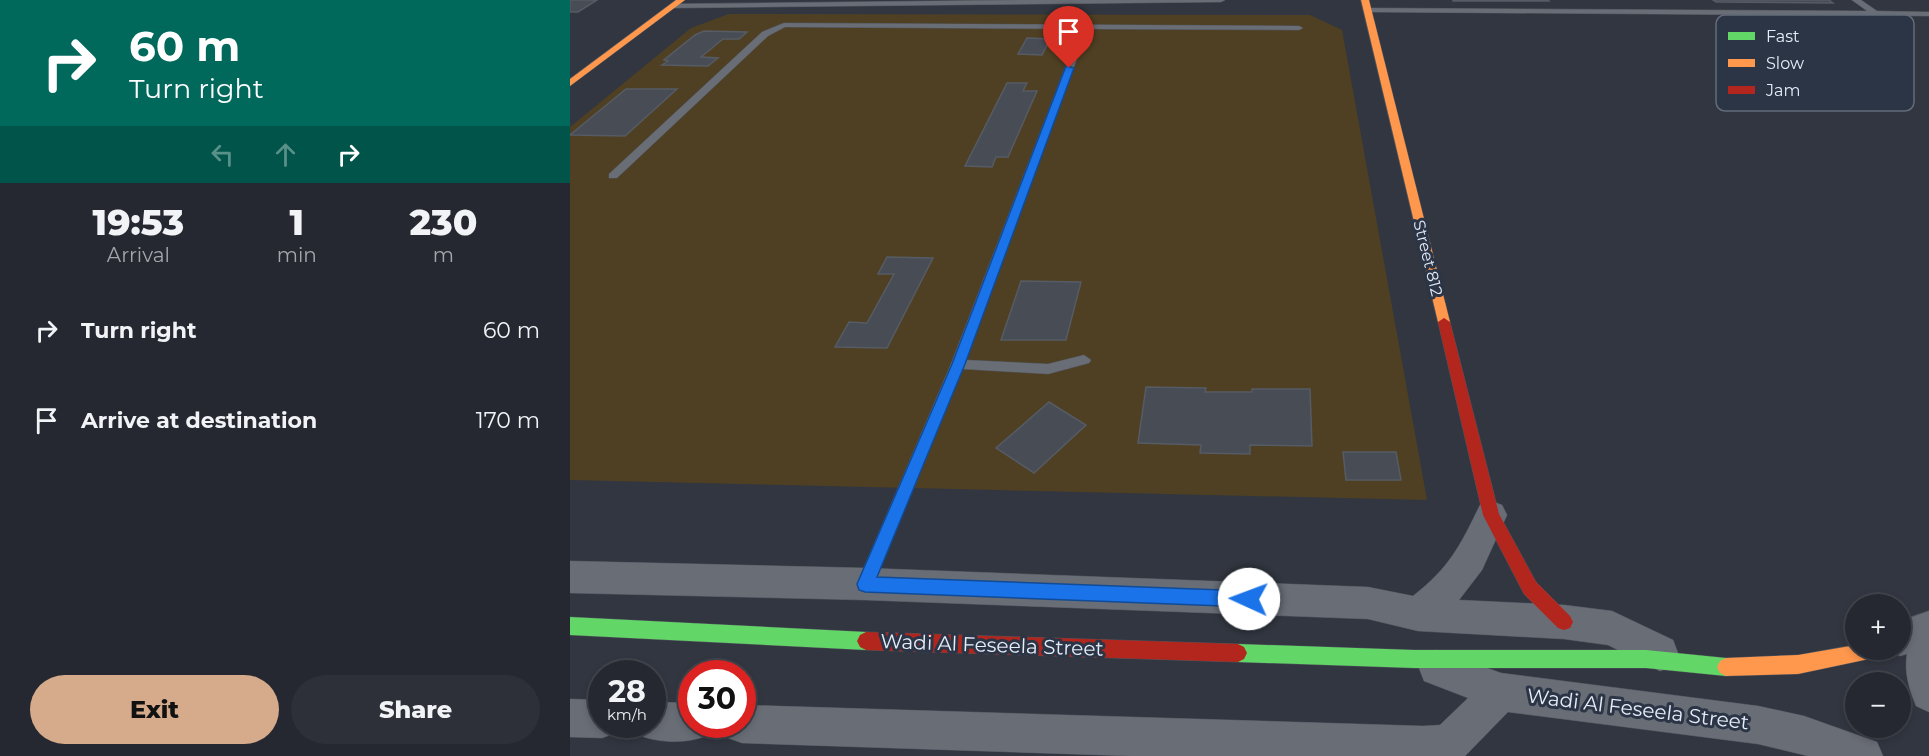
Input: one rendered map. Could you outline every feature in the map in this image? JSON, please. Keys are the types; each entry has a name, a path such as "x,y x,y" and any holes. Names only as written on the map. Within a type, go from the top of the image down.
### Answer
{"street":[{"path":"570,83 677,3"},
{"name":"Street 812","path":"1367,5 1491,515 1530,588 1563,622"},
{"path":"1418,614 1447,591 1464,571 1481,543 1491,515"},
{"path":"570,577 865,584 1368,603 1418,614 1563,622 1612,628 1683,664"},
{"name":"Wadi Al Feseela Street","path":"570,626 858,641 1414,659 1646,659 1683,664 1778,665 1822,661 1845,656"},
{"path":"1911,635 1929,628"},
{"path":"1929,635 1923,666 1929,693"},
{"name":"Wadi Al Feseela Street","path":"1414,659 1501,692 1758,725 1804,735 1863,756"},
{"path":"756,724 1423,746 1449,744 1501,692"},
{"path":"570,718 588,719"}],"lane":[{"path":"677,3 1221,0"},
{"path":"1431,0 1435,10"},
{"path":"1856,0 1874,13"},
{"path":"1367,5 1435,10 1929,14"},
{"path":"613,176 765,34 777,27 794,24 1299,28"},
{"path":"865,584 958,364 1085,26"},
{"path":"958,364 1048,369 1084,360"}],"shaded area":[{"path":"729,14 1310,15 1342,30 1427,500 570,480 570,127 691,28"}],"building":[{"path":"570,0 597,0 578,12 570,12"},
{"path":"1548,0 1549,1 1453,1"},
{"path":"1713,0 1829,0 1833,3 1716,2"},
{"path":"704,31 747,32 739,39 723,39 701,57 718,58 708,66 662,65 668,61 664,60 695,35"},
{"path":"1027,38 1050,39 1042,55 1018,54"},
{"path":"1007,83 1027,83 1023,91 1037,91 1008,157 996,157 992,167 965,166"},
{"path":"626,89 677,89 625,136 570,135"},
{"path":"887,257 933,258 887,348 835,347 849,322 867,323 894,274 878,274"},
{"path":"1021,281 1081,282 1066,340 1001,340"},
{"path":"1146,387 1206,388 1205,392 1310,389 1312,446 1250,445 1250,454 1200,453 1201,445 1138,443"},
{"path":"1049,402 1086,425 1034,473 996,448"},
{"path":"1343,452 1396,452 1401,480 1346,480"}],"traffic: fast":[{"path":"570,626 866,641"},
{"path":"1238,653 1414,659 1646,659 1726,667"}],"traffic: slow":[{"path":"570,83 681,0"},
{"path":"1365,0 1444,322"},
{"path":"1726,667 1798,665 1845,656"}],"traffic: jam":[{"path":"1444,322 1491,515 1530,588 1564,622"},
{"path":"866,641 1238,653"}],"route":[{"path":"1069,68 958,364 865,584 1249,599"}]}
